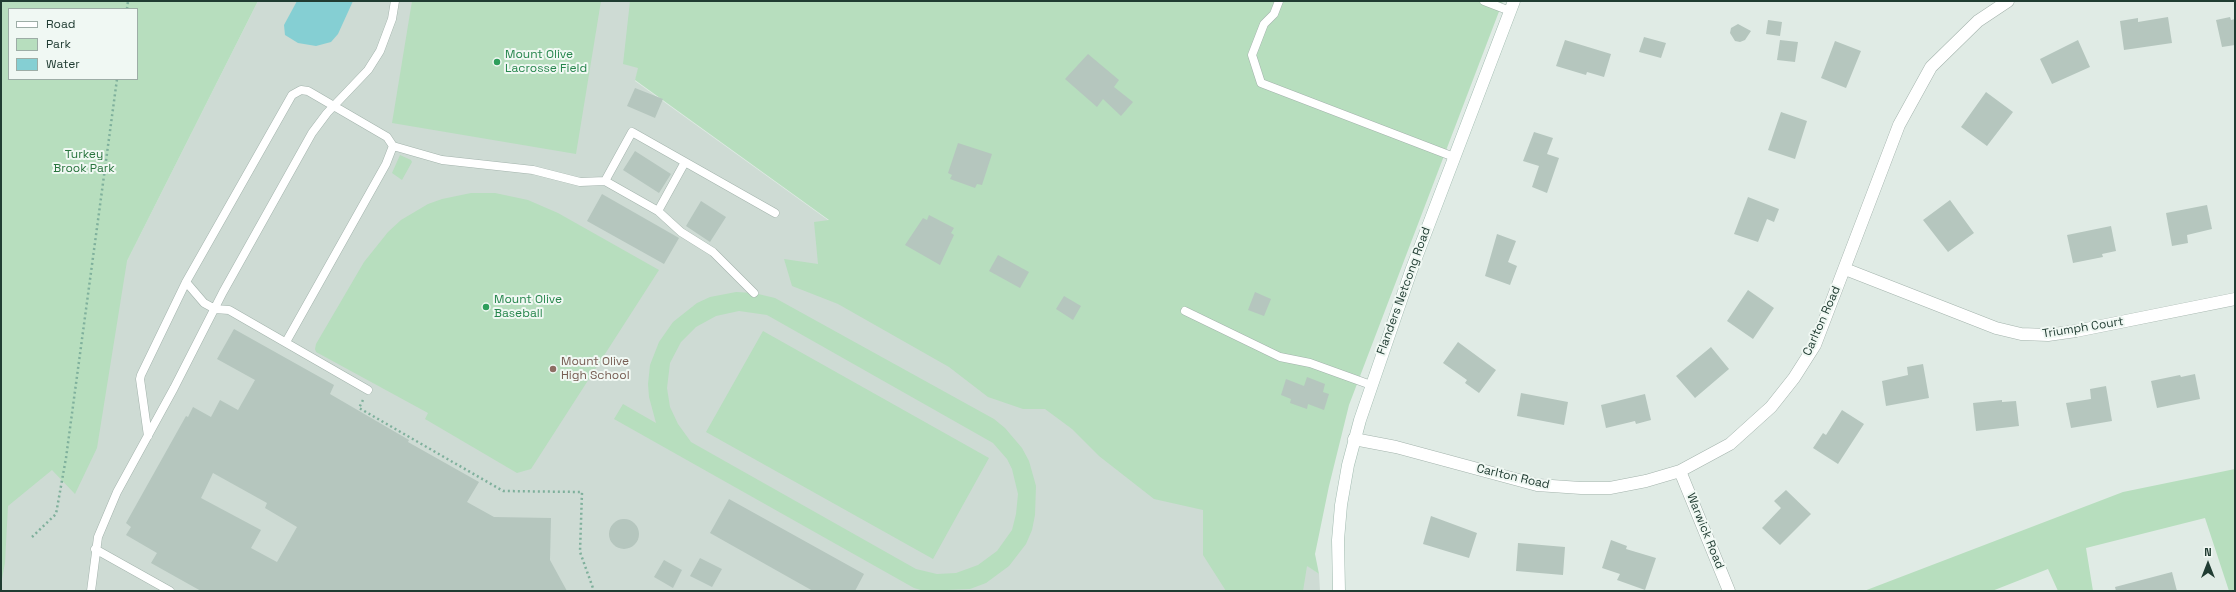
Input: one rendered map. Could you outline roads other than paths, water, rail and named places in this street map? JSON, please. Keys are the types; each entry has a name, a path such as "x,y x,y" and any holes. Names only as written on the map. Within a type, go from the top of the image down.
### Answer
{"street":[{"name":"Carlton Road","path":"1354,439 1396,447 1536,485 1552,487 1610,488 1646,481 1680,471 1730,444 1771,407 1794,378 1815,345 1899,124 1931,67 1978,21 2008,1"},
{"name":"Flanders Netcong Road","path":"1339,591 1339,522 1348,465 1354,439 1413,264 1512,6"},
{"name":"Triumph Court","path":"1845,269 1996,328 2034,335 2076,330 2235,299"},
{"name":"Warwick Road","path":"1680,471 1729,591"}],"lane":[{"path":"91,591 95,549 111,504 215,308 312,133 334,105 354,85 374,60 385,40 396,1"},
{"path":"1279,1 1274,14 1264,24 1252,55 1261,83 1454,156"},
{"path":"1484,1 1512,6"},
{"path":"148,436 140,379 186,282 292,95 296,92 308,91 334,105 387,137 393,146 442,160 533,170 580,182 605,181 658,211 681,232 713,252 754,293"},
{"path":"605,181 632,132 774,213"},
{"path":"286,342 386,164 393,146"},
{"path":"658,211 685,162"},
{"path":"186,282 204,303 215,308 229,310 368,390"},
{"path":"1185,311 1280,357 1310,363 1371,385"},
{"path":"95,549 170,591"}],"water":[{"path":"297,1 353,1 338,34 331,42 316,46 298,43 285,35 284,25"}],"place":[{"name":"Mount Olive Lacrosse Field","path":"497,62"},
{"name":"Mount Olive Baseball","path":"486,307"},
{"name":"Mount Olive High School","path":"553,369"}],"park label":[{"name":"Turkey Brook Park","path":"84,162"}]}
